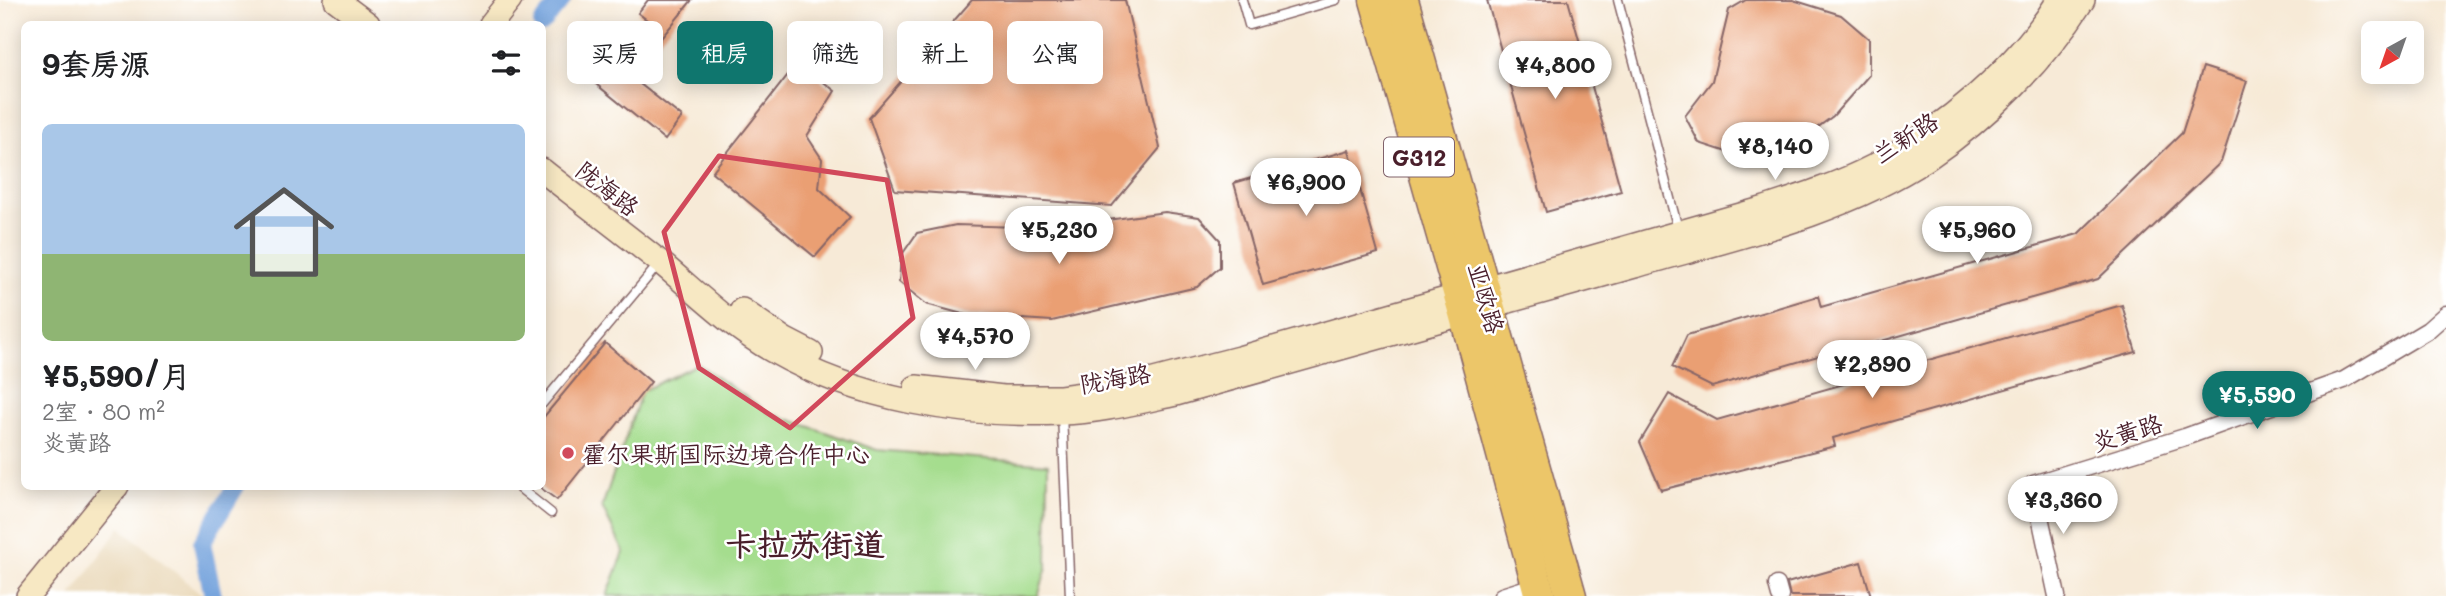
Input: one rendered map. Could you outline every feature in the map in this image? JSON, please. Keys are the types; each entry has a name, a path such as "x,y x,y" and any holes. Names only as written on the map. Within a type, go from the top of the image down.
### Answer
{"highway":[{"name":"亚欧路","path":"1375,0 1571,596"},
{"name":"亚欧路","path":"1403,0 1538,590"}],"street":[{"path":"337,0 364,21"},
{"path":"493,21 510,0"},
{"name":"兰新路","path":"1683,242 1765,208 1822,189 1873,166 1918,139 1992,80 2028,41 2059,0"},
{"name":"兰新路","path":"1474,301 1683,242 1832,206 1883,183 1927,158 2007,92 2043,55 2083,0"},
{"name":"陇海路","path":"546,157 737,307 784,339 825,361 892,384 1061,405"},
{"name":"陇海路","path":"546,173 725,317 771,350 822,377 886,397 961,409 1061,405 1474,301"},
{"name":"炎黄路","path":"2057,596 2034,484 2185,437 2344,380 2428,330 2446,314"},
{"path":"27,596 114,490"},
{"path":"1502,596 1538,590"}],"lane":[{"path":"1242,0 1249,25 1336,0"},
{"path":"1618,0 1683,242"},
{"path":"546,399 660,263"},
{"path":"1061,405 1069,596"},
{"path":"522,490 551,513"}],"highlighted area":[{"path":"719,156 887,180 913,318 790,428 699,368 664,232"}],"shaded area":[{"path":"120,527 204,596 71,596"}],"green space":[{"path":"698,364 768,412 877,450 1048,464 1047,567 1038,596 607,596 624,552 602,507 642,391"}],"building":[{"path":"648,0 692,0 663,36 663,21 646,21 638,13"},
{"path":"972,0 1125,0 1160,148 1112,206 895,190 869,118 899,84 993,84 993,21 954,21"},
{"path":"1487,0 1568,0 1621,191 1546,212"},
{"path":"1746,0 1793,0 1841,15 1869,39 1869,75 1833,116 1794,145 1733,154 1699,143 1685,116 1712,81 1729,10"},
{"path":"2203,67 2247,81 2221,162 2098,279 1712,387 1672,367 1687,335 1818,296 1821,307 2078,234 2182,133"},
{"path":"787,76 787,84 826,84 835,91 807,136 822,159 819,188 850,217 815,257 712,172"},
{"path":"596,84 640,84 682,117 665,140"},
{"path":"1349,150 1378,253 1263,285 1234,183"},
{"path":"1165,212 1199,217 1220,240 1220,267 1197,287 1052,321 966,315 926,304 899,282 901,256 917,233 956,225 1050,228"},
{"path":"2122,305 2136,352 1833,438 1835,446 1661,490 1640,442 1669,394 1717,420"},
{"name":"霍尔果斯国际边境合作中心","path":"605,343 651,382 557,500 543,490 546,490 546,414"},
{"path":"1861,562 1871,596 1790,596 1787,583"}],"waterway":[{"path":"544,21 562,0"},
{"path":"213,596 202,543 234,490"}],"place":[{"name":"霍尔果斯国际边境合作中心","path":"568,453"}],"district":[{"name":"卡拉苏街道","path":"805,543"}]}
